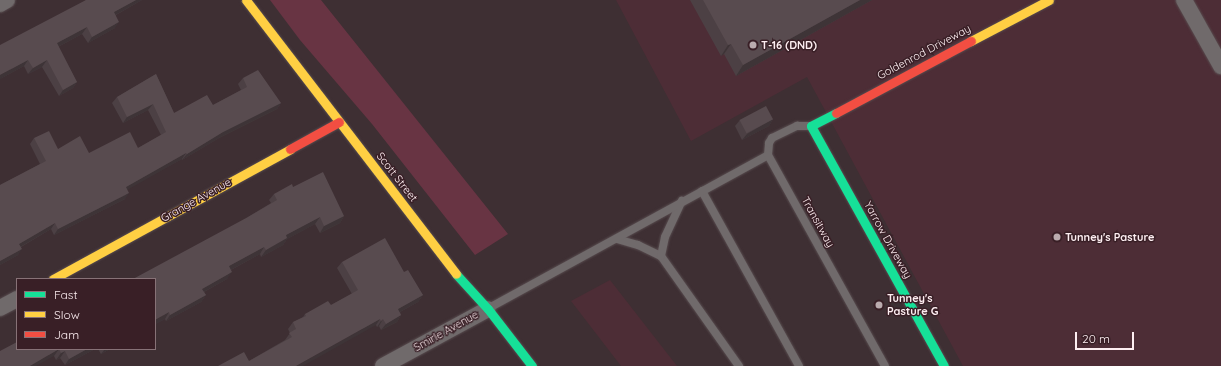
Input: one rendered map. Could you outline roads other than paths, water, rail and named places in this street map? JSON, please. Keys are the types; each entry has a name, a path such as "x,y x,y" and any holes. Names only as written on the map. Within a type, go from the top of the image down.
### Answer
{"street":[{"path":"0,4 7,0"},
{"name":"Scott Street","path":"246,0 463,284 488,309 532,366"},
{"name":"Goldenrod Driveway","path":"811,126 1049,0"},
{"path":"1184,0 1221,66"},
{"name":"Grange Avenue","path":"55,278 339,122"},
{"name":"Yarrow Driveway","path":"811,126 944,366"},
{"path":"0,308 16,300"},
{"name":"Smirle Avenue","path":"384,366 488,309"}],"lane":[{"path":"488,309 617,240 682,201 768,155 769,143 772,138 797,126 811,126"},
{"name":"Transitway","path":"768,155 885,366"},
{"path":"702,191 798,366"},
{"path":"661,256 667,231 682,201"},
{"path":"617,240 638,245 661,256 739,366"}],"place":[{"name":"T-16 (DND)","path":"753,45"},
{"name":"Tunney's Pasture","path":"1057,237"},
{"name":"Tunney's Pasture G","path":"879,305"}]}
